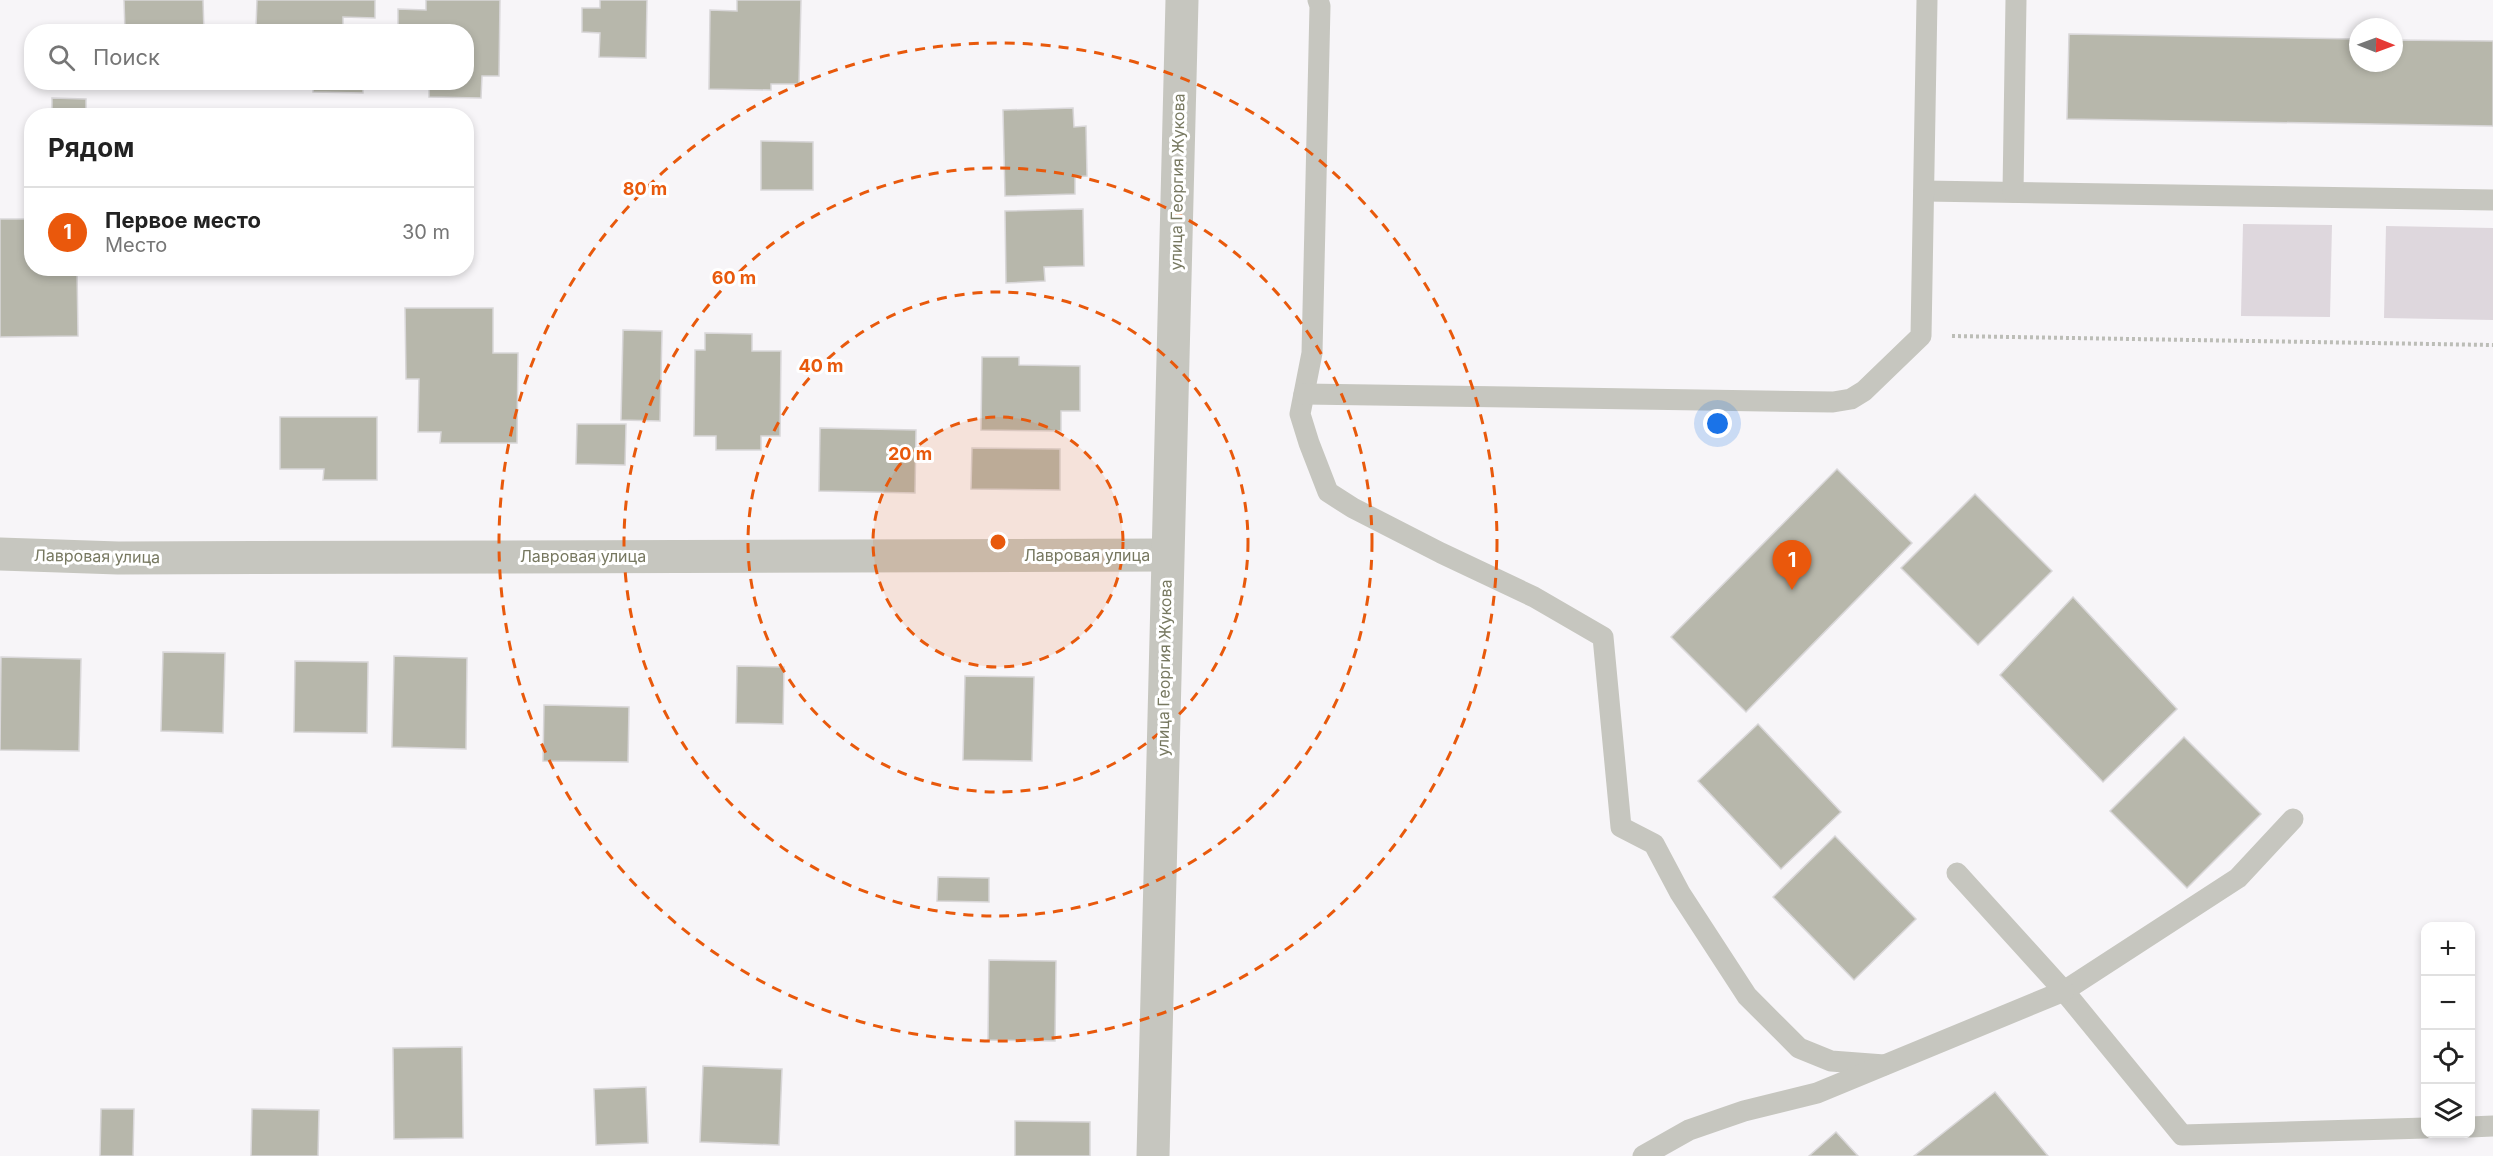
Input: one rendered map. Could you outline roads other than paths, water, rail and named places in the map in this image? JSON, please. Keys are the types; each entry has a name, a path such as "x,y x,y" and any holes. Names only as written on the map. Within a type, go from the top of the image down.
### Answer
{"street":[{"name":"улица Георгия Жукова","path":"1153,1156 1182,0"},
{"name":"Лавровая улица","path":"0,554 118,558 1167,555"}],"lane":[{"path":"1318,0 1320,6 1312,353 1300,414 1328,492 1353,508 1421,543 1534,597 1603,637 1620,827 1654,844 1680,893 1747,996 1799,1048 1832,1061 1884,1065"},
{"path":"1304,394 1833,402 1851,399 1864,391 1921,336 1927,0"},
{"path":"2013,192 2016,0"},
{"path":"1924,191 2493,200"},
{"path":"1643,1156 1689,1130 1744,1111 1817,1093 2064,991 2238,878 2294,819"},
{"path":"1958,873 2064,991 2182,1135 2421,1128"},
{"path":"2475,1127 2493,1126"}],"place":[{"name":"Первое место","path":"1792,590"}]}
